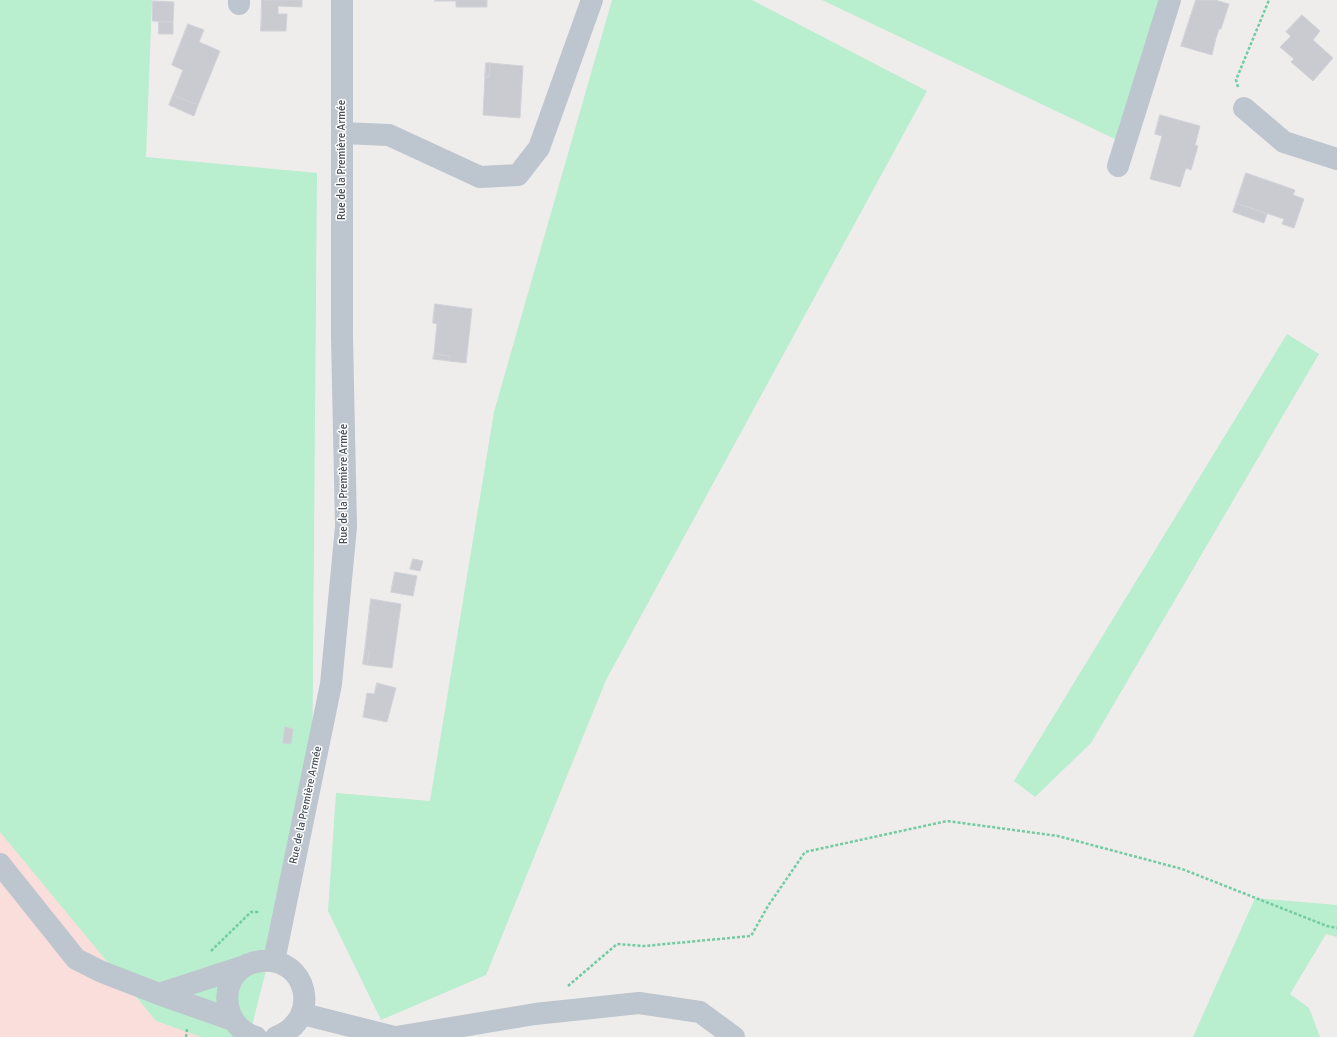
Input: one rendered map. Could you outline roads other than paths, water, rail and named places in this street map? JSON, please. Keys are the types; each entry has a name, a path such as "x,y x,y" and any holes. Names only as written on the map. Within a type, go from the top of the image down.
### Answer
{"street":[{"name":"Rue de la Première Armée","path":"274,962 331,684 346,527 342,337 342,0"},
{"path":"342,133 388,135 480,177 518,175 539,148 592,0"},
{"path":"1118,166 1170,0"},
{"path":"1244,108 1284,142 1337,159"},
{"path":"0,864 76,959 102,972 232,1020 249,1035 256,1037"},
{"path":"159,994 261,961 274,962 287,966 297,975 303,987 305,1000 303,1014 296,1025 286,1033 276,1037"},
{"path":"232,1020 228,1008 227,995 230,983 238,972 248,965"},
{"path":"303,1014 395,1037 485,1030 535,1014 639,1003 700,1012 734,1037"}]}
